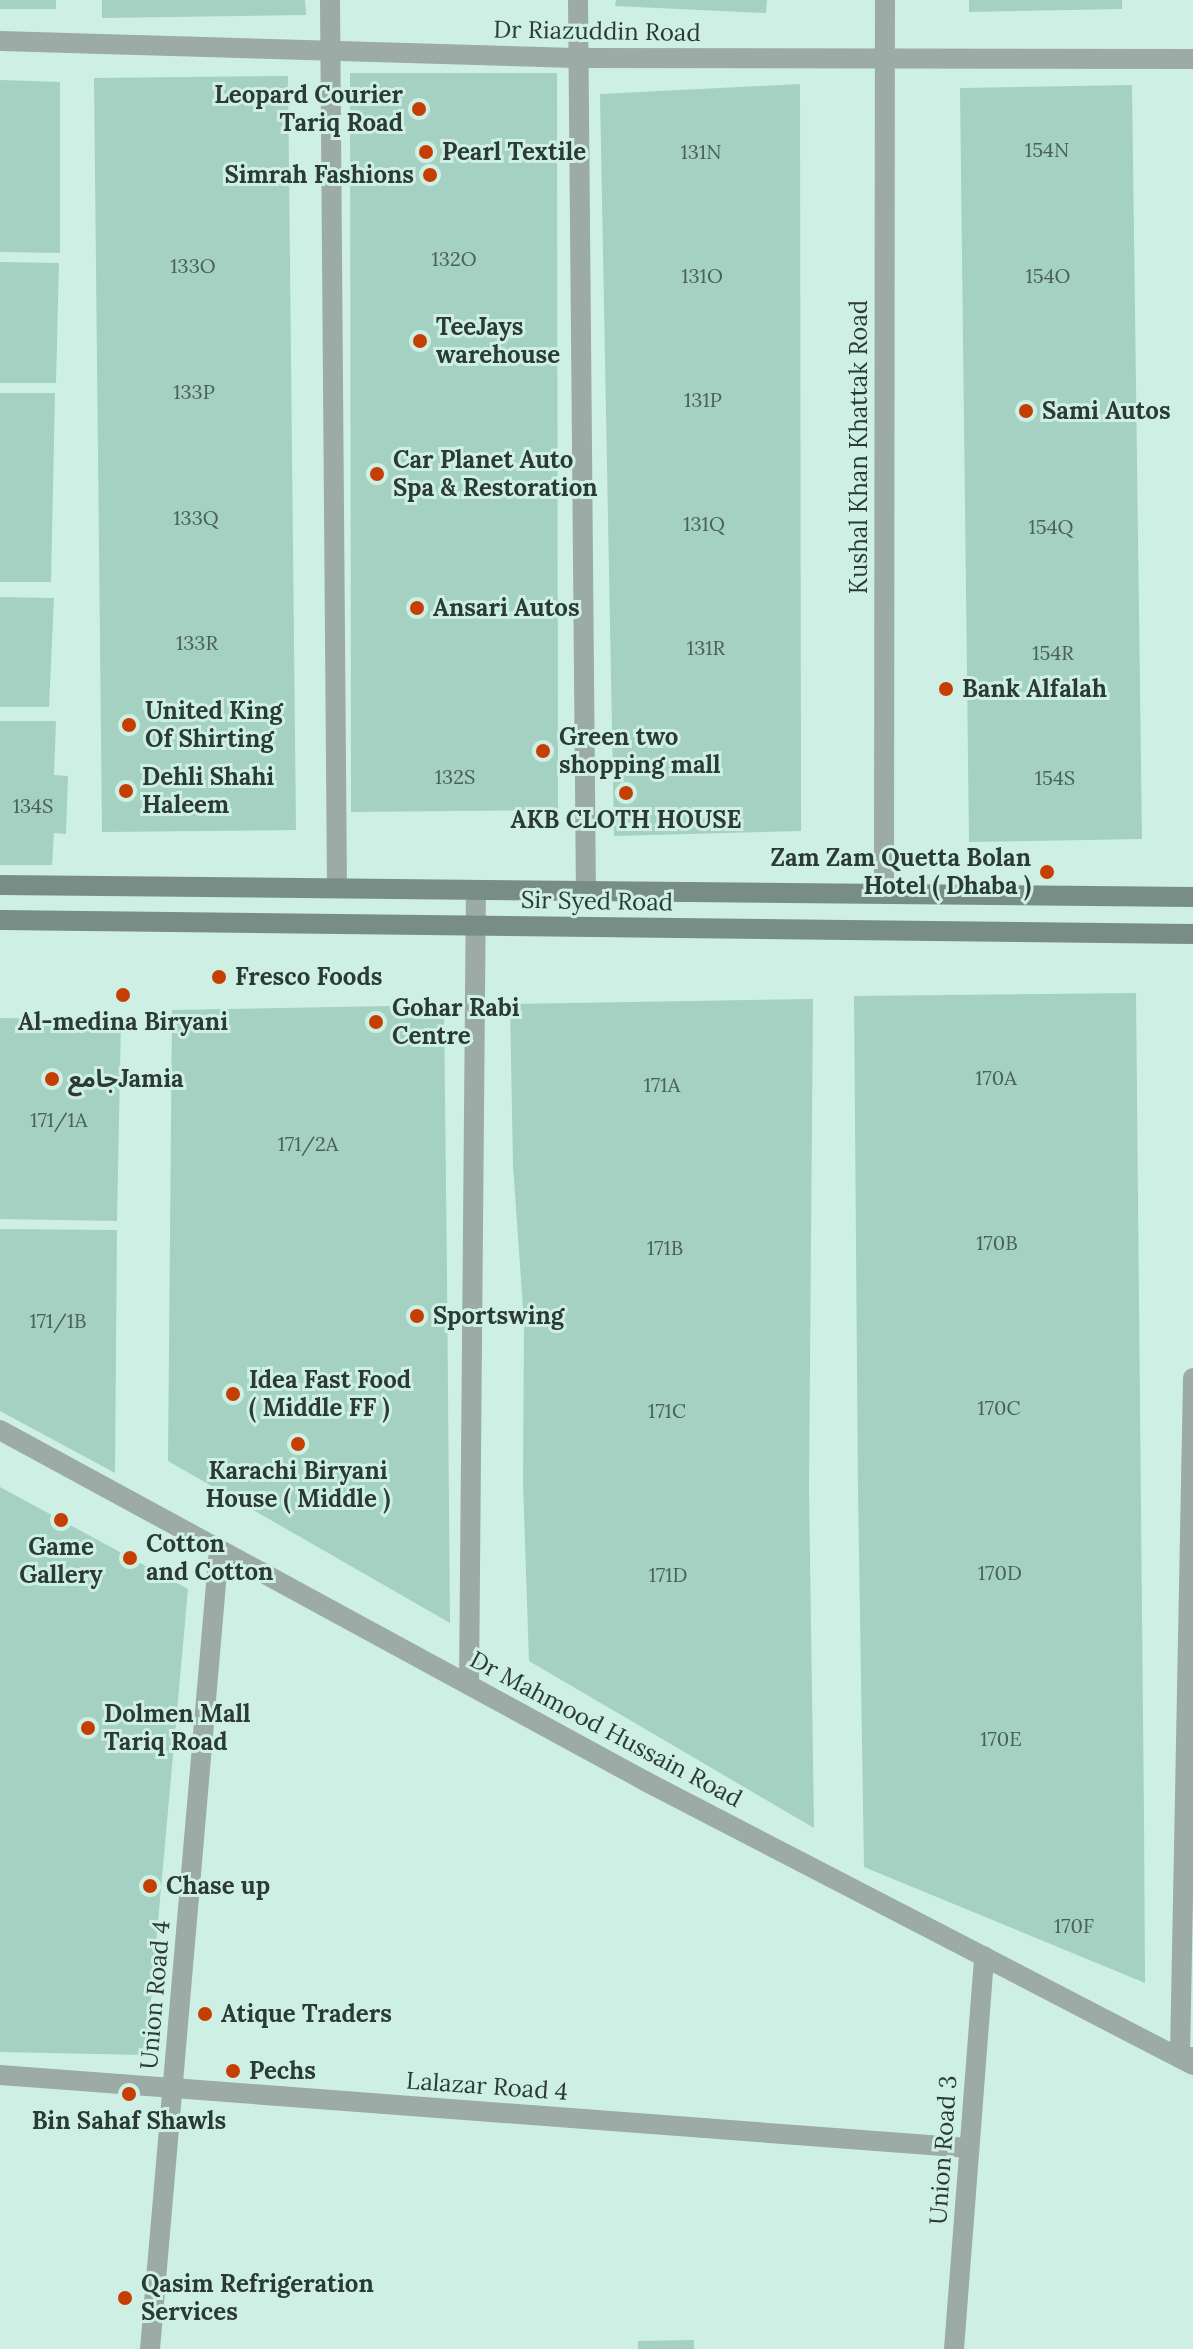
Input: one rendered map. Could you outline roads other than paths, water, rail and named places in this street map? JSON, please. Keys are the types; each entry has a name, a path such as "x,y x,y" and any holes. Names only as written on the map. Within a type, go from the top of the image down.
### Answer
{"main road":[{"name":"Sir Syed Road","path":"0,885 1193,897"},
{"name":"Sir Syed Road","path":"0,920 1193,934"}],"street":[{"path":"330,0 337,888"},
{"path":"578,0 576,58 586,891"},
{"name":"Kushal Khan Khattak Road","path":"884,894 885,0"},
{"name":"Dr Riazuddin Road","path":"0,41 576,58 885,61 1193,59"},
{"path":"469,1685 476,890"},
{"path":"1189,2059 1193,1378"},
{"name":"Dr Mahmood Hussain Road","path":"0,1430 645,1781 1189,2059"},
{"name":"Union Road 4","path":"150,2349 219,1549"},
{"name":"Union Road 3","path":"954,2349 984,1956"},
{"name":"Lalazar Road 4","path":"0,2075 969,2148"}],"place":[{"name":"Leopard Courier Tariq Road","path":"419,109"},
{"name":"Pearl Textile","path":"426,152"},
{"name":"Simrah Fashions","path":"430,175"},
{"name":"TeeJays warehouse","path":"420,341"},
{"name":"Sami Autos","path":"1026,411"},
{"name":"Car Planet Auto Spa & Restoration","path":"377,474"},
{"name":"Ansari Autos","path":"417,608"},
{"name":"Bank Alfalah","path":"946,689"},
{"name":"United King Of Shirting","path":"129,725"},
{"name":"Green two shopping mall","path":"543,751"},
{"name":"Dehli Shahi Haleem","path":"126,791"},
{"name":"AKB CLOTH HOUSE","path":"626,793"},
{"name":"Zam Zam Quetta Bolan Hotel ( Dhaba )","path":"1047,872"},
{"name":"Fresco Foods","path":"219,977"},
{"name":"Al-medina Biryani","path":"123,995"},
{"name":"Gohar Rabi Centre","path":"376,1022"},
{"name":"جامعJamia","path":"52,1079"},
{"name":"Sportswing","path":"417,1316"},
{"name":"Idea Fast Food ( Middle FF )","path":"233,1394"},
{"name":"Karachi Biryani House ( Middle )","path":"298,1444"},
{"name":"Game Gallery","path":"61,1520"},
{"name":"Cotton and Cotton","path":"130,1558"},
{"name":"Dolmen Mall Tariq Road","path":"88,1728"},
{"name":"Chase up","path":"150,1886"},
{"name":"Atique Traders","path":"205,2014"},
{"name":"Pechs","path":"233,2071"},
{"name":"Bin Sahaf Shawls","path":"129,2094"},
{"name":"Qasim Refrigeration Services","path":"125,2298"}]}
